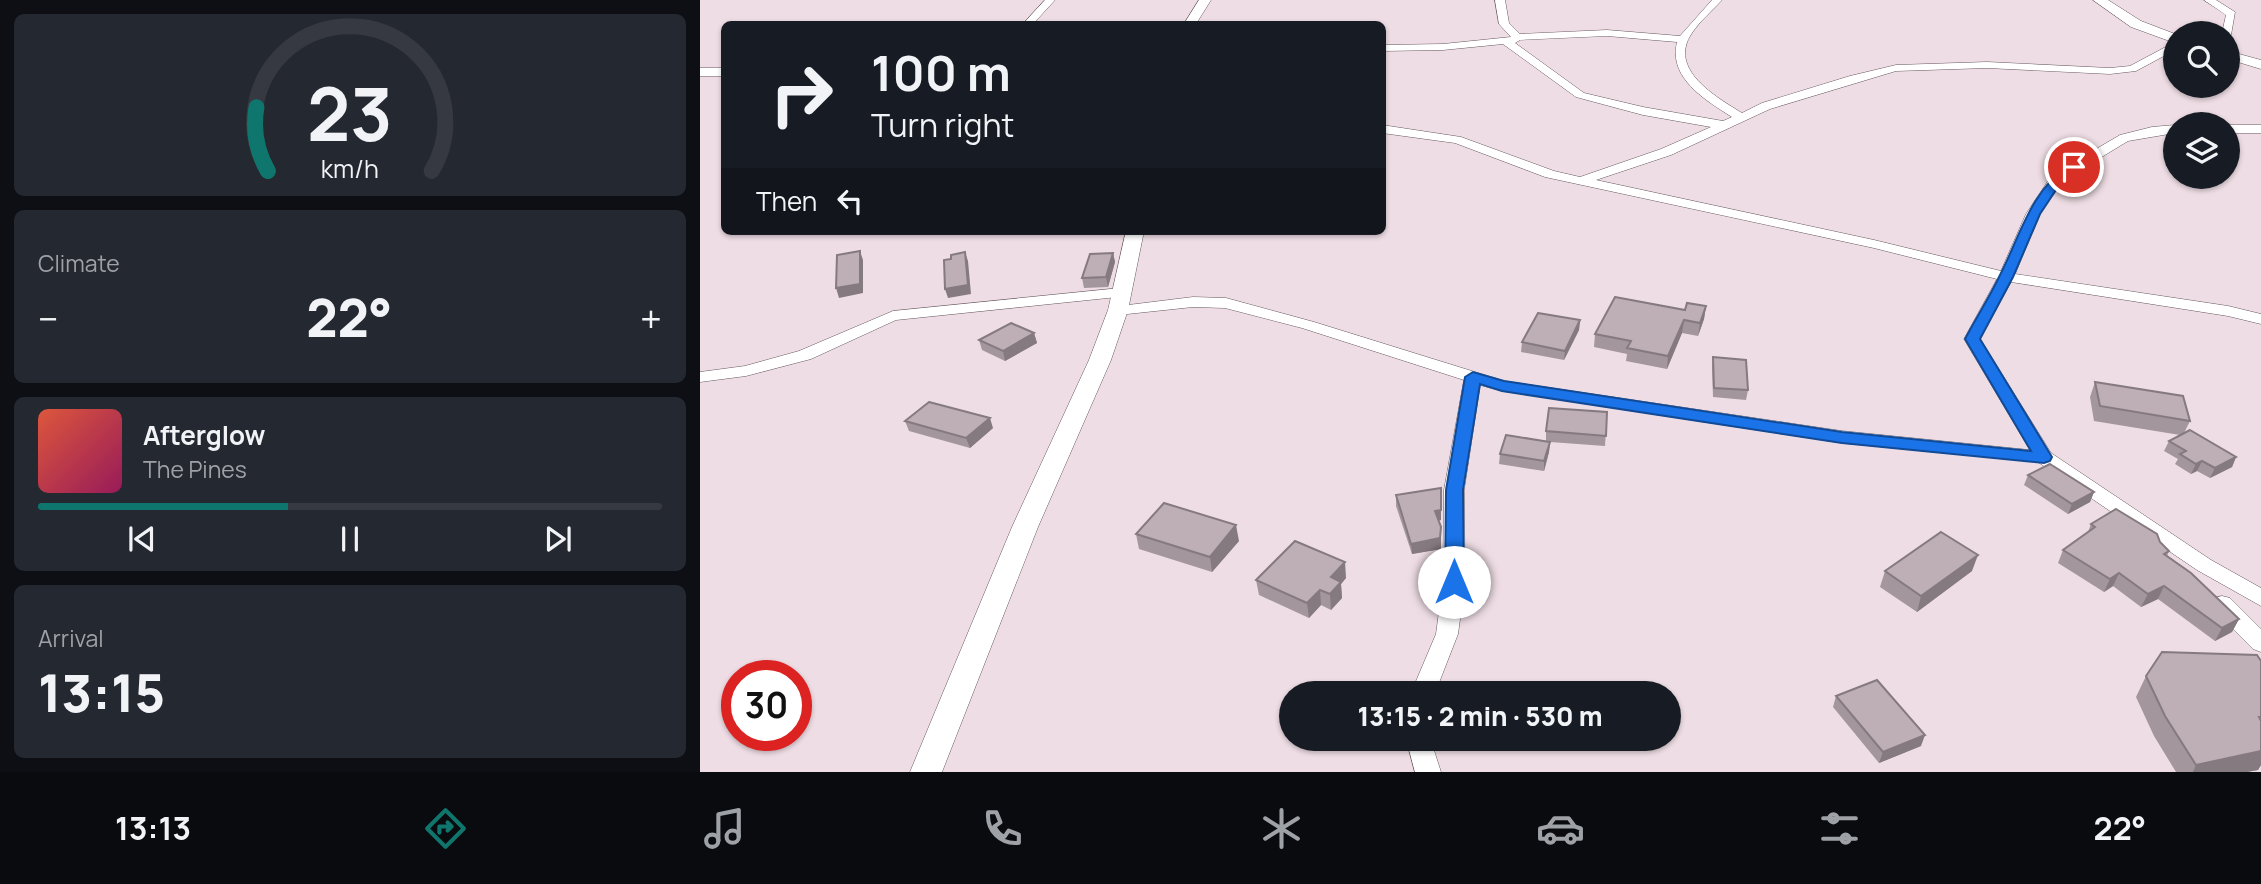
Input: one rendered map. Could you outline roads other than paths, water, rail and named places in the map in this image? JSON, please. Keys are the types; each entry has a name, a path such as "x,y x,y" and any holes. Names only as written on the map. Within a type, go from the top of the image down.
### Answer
{"street":[{"path":"1031,21 1050,0"},
{"path":"1192,21 1205,0"},
{"path":"1500,0 1504,24 1512,39 1580,95 1643,111 1723,125"},
{"path":"1717,0 1682,39 1679,58 1685,72 1711,97 1740,117"},
{"path":"2099,0 2136,24 2163,34"},
{"path":"2208,0 2231,13 2229,21"},
{"path":"1386,48 1443,47 1512,39 1607,33 1682,39"},
{"path":"1582,181 1657,155 1740,117 1854,78 1896,68 1987,65 2110,71 2132,69 2163,53"},
{"path":"2240,59 2261,65"},
{"path":"700,72 721,72"},
{"path":"2240,129 2261,129"},
{"path":"1386,130 1457,140 1550,174 1874,244 2006,277 2228,311 2261,319"},
{"path":"2163,130 2124,138 2057,178 2033,214 2006,277 1972,339 2044,457 2168,553 2261,643"},
{"path":"926,772 1025,527 1100,360 1120,301 1134,235"},
{"path":"700,377 746,371 805,355 893,316 917,312 1120,301 1226,303 1308,325 1502,386 1842,438 2044,457 2204,565 2261,598"},
{"path":"1428,681 1447,634 1454,582 1454,490 1473,377"},
{"path":"1422,751 1429,772"}]}
